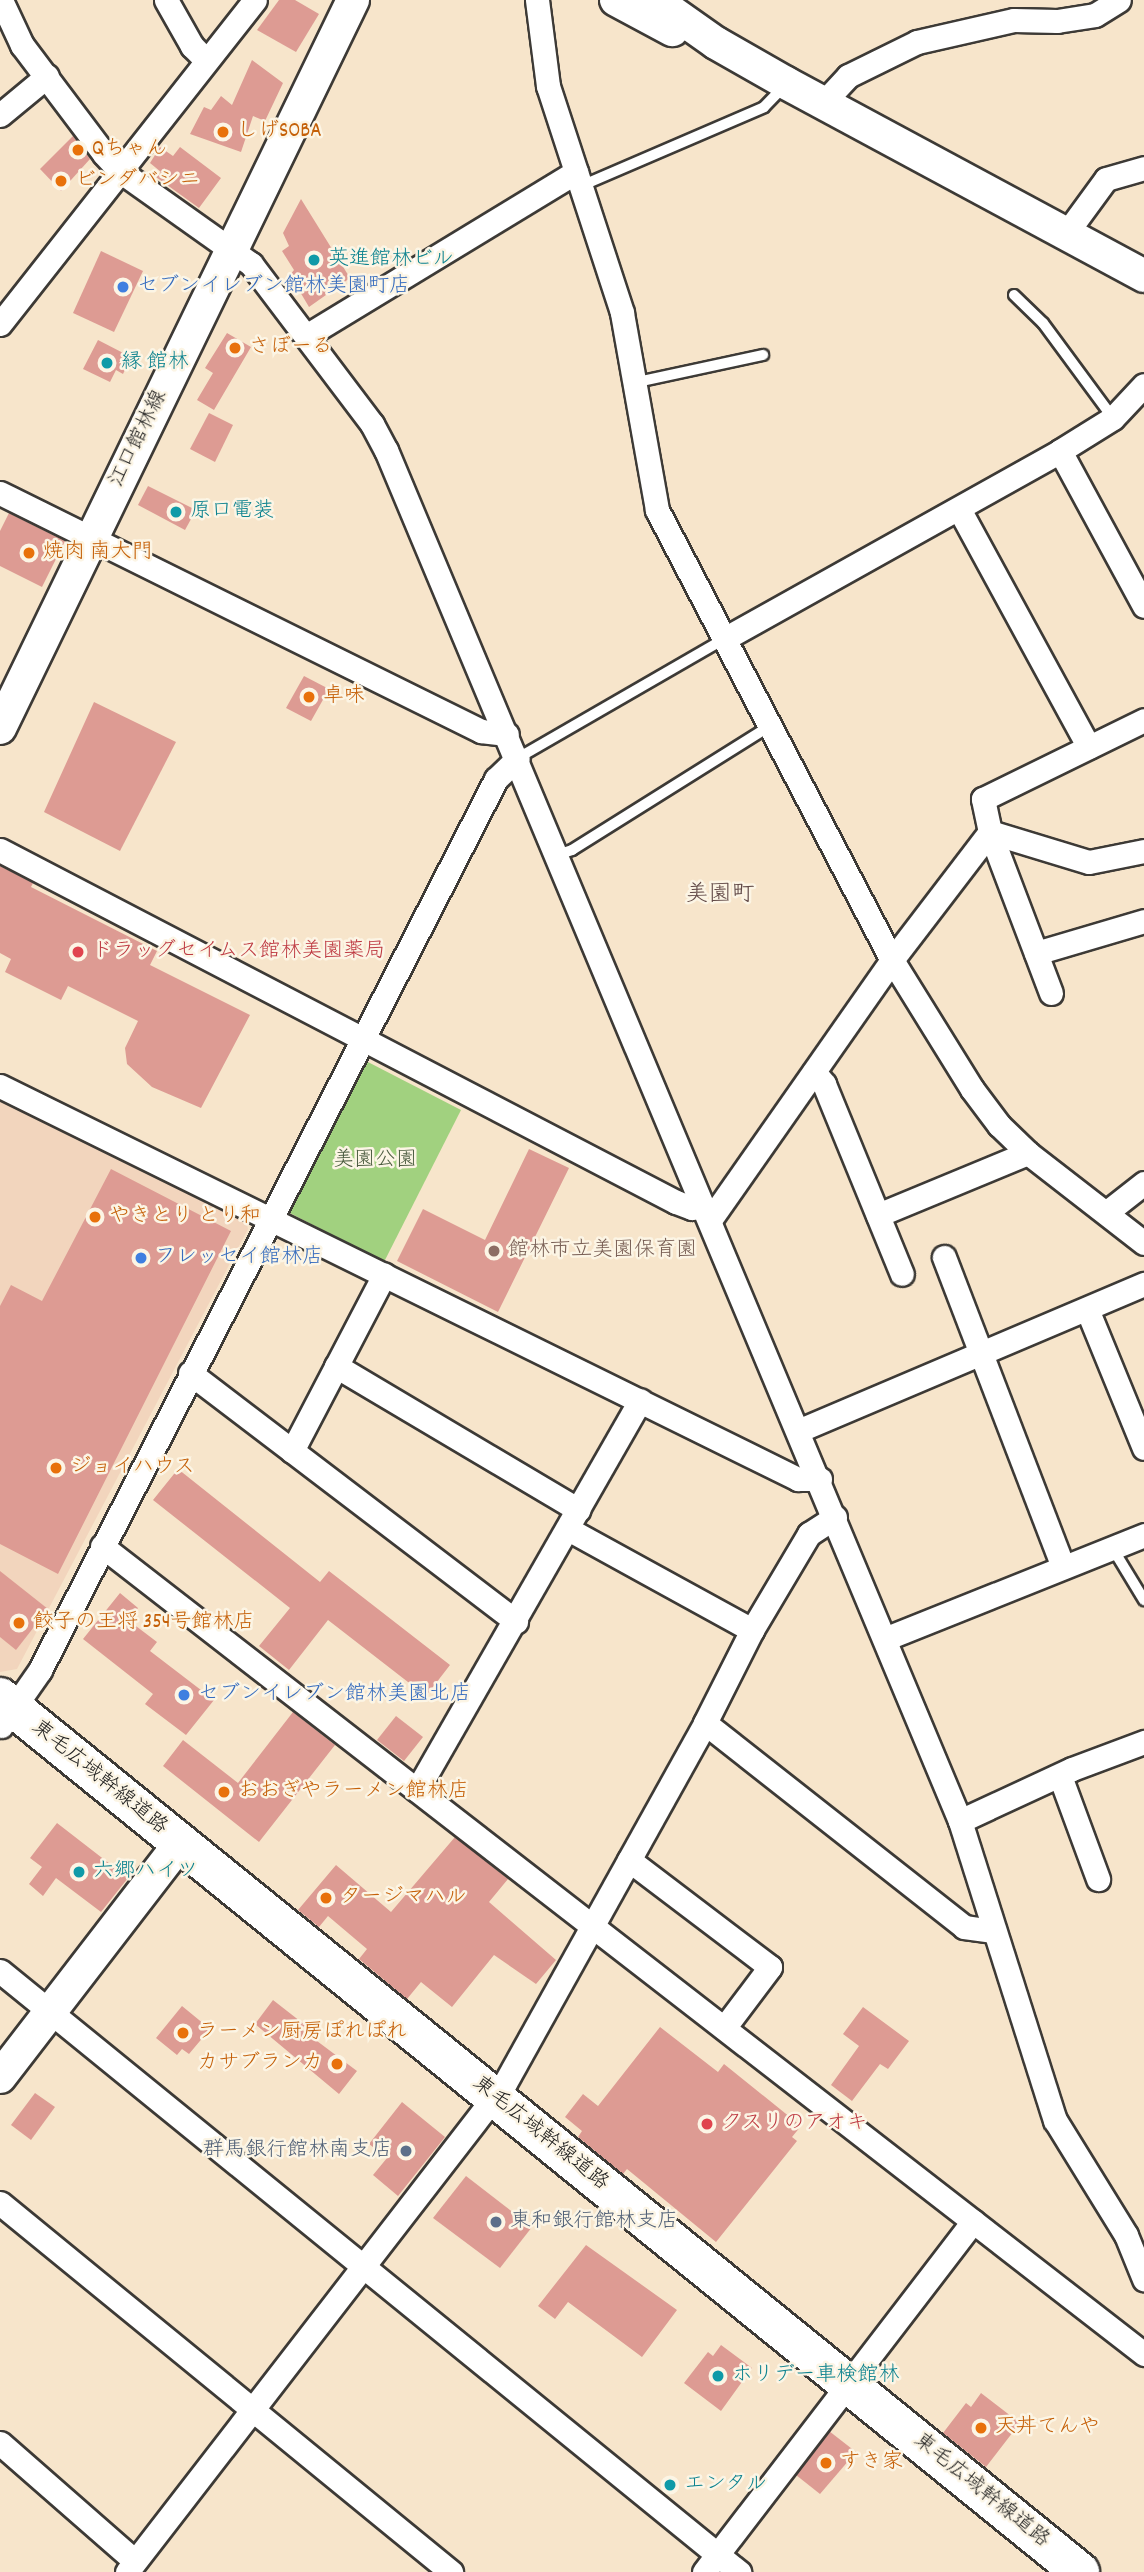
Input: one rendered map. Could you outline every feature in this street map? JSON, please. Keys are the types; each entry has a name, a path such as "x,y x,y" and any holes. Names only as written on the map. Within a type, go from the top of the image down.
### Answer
{"highway":[{"name":"東毛広域幹線道路","path":"4,1714 486,2108 841,2392 1080,2572"},
{"name":"東毛広域幹線道路","path":"841,2392 1044,2572"}],"street":[{"path":"1,0 22,45 120,171 231,247 251,264 306,336 386,450 518,758 706,1213 800,1430 960,1821 992,1931 1055,2120 1126,2235 1144,2279"},
{"path":"166,0 192,46 206,60"},
{"path":"0,324 255,0"},
{"name":"江口館林線","path":"0,729 231,247 353,0"},
{"path":"537,0 548,86 622,313 637,382 657,510 892,960 972,1089 999,1125 1028,1153 1144,1243"},
{"path":"617,0 677,33 716,43"},
{"path":"655,0 716,43 786,83 1144,276"},
{"path":"824,103 848,76 917,42 980,25 1095,15 1119,0"},
{"path":"0,115 47,76"},
{"path":"1065,235 1106,179 1144,168"},
{"path":"306,336 578,179"},
{"path":"724,639 1060,451 1113,418 1144,385"},
{"path":"1060,451 1144,606"},
{"path":"0,493 481,731 507,734"},
{"path":"959,509 1089,747"},
{"path":"1051,993 990,832 983,799 1144,719"},
{"path":"4,1714 40,1670 360,1039 496,779 518,758"},
{"path":"706,1213 814,1072 892,960 990,832"},
{"path":"990,832 1089,862 1144,851"},
{"path":"0,850 676,1202 706,1213"},
{"path":"1036,953 1144,921"},
{"path":"814,1072 824,1084 902,1274"},
{"path":"0,1086 797,1479 820,1479"},
{"path":"878,1215 1028,1153"},
{"path":"1107,1212 1144,1183"},
{"path":"944,1257 985,1354 1063,1567"},
{"path":"292,1451 384,1275"},
{"path":"800,1430 985,1354 1144,1284"},
{"path":"1087,1309 1144,1448"},
{"path":"336,1366 573,1520 752,1630"},
{"path":"190,1373 516,1621"},
{"path":"417,1790 640,1400"},
{"path":"0,2443 131,2566 486,2108 629,1860 705,1723 752,1630 809,1534 835,1517"},
{"path":"887,1639 1144,1535"},
{"path":"102,1546 1144,2354"},
{"path":"705,1723 964,1927 992,1931"},
{"path":"960,1821 1144,1742"},
{"path":"1060,1776 1098,1880"},
{"path":"0,2077 173,1852"},
{"path":"629,1860 771,1966 724,2028"},
{"path":"0,1971 362,2265 711,2563 739,2572"},
{"path":"0,2203 451,2572"},
{"path":"711,2563 973,2221"}],"lane":[{"path":"578,179 764,107 786,83"},
{"path":"1014,295 1043,323 1113,418"},
{"path":"637,382 763,355"},
{"path":"518,758 724,639"},
{"path":"557,855 572,850 771,726"},
{"path":"1113,1549 1144,1600"}],"shaded area":[{"path":"0,1096 245,1217 248,1229 17,1669 0,1672"}],"green space":[{"name":"美園公園","path":"366,1061 461,1110 384,1262 288,1212"}],"building":[{"path":"279,0 295,0 319,14 296,52 257,30"},
{"path":"252,60 283,83 265,121 253,116 241,152 190,134 204,107 211,110 221,96 232,105"},
{"path":"73,136 90,159 61,191 40,169"},
{"path":"160,147 173,156 180,147 221,178 199,208 156,177 161,172 150,163"},
{"name":"英進館林ビル","path":"301,199 350,278 309,307 290,275 294,270 282,251 289,246 283,233"},
{"path":"101,251 143,271 114,332 73,313"},
{"path":"227,333 251,347 214,410 197,400 213,373 205,368"},
{"name":"縁 館林","path":"98,340 131,357 123,374 116,370 110,382 83,369"},
{"path":"209,413 233,425 215,462 190,449"},
{"name":"原口電装","path":"148,486 196,510 185,530 138,505"},
{"name":"焼肉 南大門","path":"9,513 65,541 42,587 0,566 0,531"},
{"name":"卓味","path":"304,676 329,689 311,721 286,708"},
{"path":"94,702 176,742 120,851 44,812"},
{"path":"0,866 33,883 31,887 157,951 150,965 250,1015 201,1108 152,1087 127,1064 125,1048 138,1021 68,986 61,1000 5,972 11,959 0,953"},
{"path":"529,1149 569,1168 498,1312 397,1261 423,1209 485,1240"},
{"path":"111,1169 231,1231 58,1574 0,1544 0,1306 11,1285 42,1301"},
{"path":"178,1469 320,1582 329,1571 450,1665 426,1696 328,1620 289,1670 259,1646 290,1608 153,1500"},
{"name":"餃子の王将 354号館林店","path":"0,1571 48,1609 16,1650 0,1637"},
{"path":"120,1593 138,1608 128,1620 157,1642 150,1651 214,1700 186,1735 145,1704 153,1694 83,1639"},
{"path":"293,1712 335,1745 259,1842 163,1766 183,1740 238,1783"},
{"path":"396,1716 423,1737 404,1761 377,1740"},
{"name":"六郷ハイツ","path":"57,1823 128,1878 101,1912 56,1878 43,1896 29,1884 42,1867 30,1858"},
{"path":"455,1837 508,1879 489,1902 556,1960 536,1984 494,1955 452,2007 421,1982 407,1999 359,1959 367,1949 328,1916 319,1927 298,1910 336,1865 391,1912"},
{"path":"273,2000 305,2025 301,2029 357,2071 339,2094 255,2024"},
{"name":"ラーメン厨房ぽれぽれ","path":"182,2006 210,2029 189,2054 182,2049 177,2055 156,2038"},
{"path":"863,2007 909,2041 888,2069 880,2064 852,2101 831,2085 859,2046 843,2034"},
{"path":"660,2027 718,2072 724,2064 801,2126 792,2137 797,2141 716,2242 627,2169 623,2174 578,2137 582,2131 565,2117 583,2094 598,2106"},
{"path":"35,2093 55,2107 31,2140 11,2125"},
{"name":"群馬銀行館林南支店","path":"402,2102 445,2137 398,2196 373,2175 387,2158 369,2144"},
{"name":"東和銀行館林支店","path":"466,2176 532,2227 500,2268 433,2218"},
{"path":"586,2245 677,2310 642,2357 568,2302 555,2319 538,2306"},
{"name":"ホリデー車検館林","path":"721,2345 752,2368 721,2411 684,2383 708,2352 713,2356"},
{"name":"天丼てんや","path":"981,2393 1020,2423 986,2467 943,2433 966,2403 971,2407"},
{"name":"すき家","path":"829,2431 856,2452 820,2494 796,2475"}],"place":[{"name":"しげSOBA","path":"223,132"},
{"name":"Qちゃん","path":"78,150"},
{"name":"ビンダバシニ","path":"61,181"},
{"name":"英進館林ビル","path":"314,260"},
{"name":"セブンイレブン館林美園町店","path":"123,287"},
{"name":"さぼーる","path":"235,348"},
{"name":"縁 館林","path":"107,363"},
{"name":"原口電装","path":"176,512"},
{"name":"焼肉 南大門","path":"29,553"},
{"name":"卓味","path":"309,697"},
{"name":"ドラッグセイムス館林美園薬局","path":"78,952"},
{"name":"やきとり とり和","path":"95,1217"},
{"name":"館林市立美園保育園","path":"494,1251"},
{"name":"フレッセイ館林店","path":"141,1258"},
{"name":"ジョイハウス","path":"56,1468"},
{"name":"餃子の王将 354号館林店","path":"19,1623"},
{"name":"セブンイレブン館林美園北店","path":"184,1695"},
{"name":"おおぎやラーメン館林店","path":"224,1792"},
{"name":"六郷ハイツ","path":"79,1872"},
{"name":"タージマハル","path":"326,1898"},
{"name":"ラーメン厨房ぽれぽれ","path":"183,2033"},
{"name":"カサブランカ","path":"337,2064"},
{"name":"クスリのアオキ","path":"707,2124"},
{"name":"群馬銀行館林南支店","path":"406,2151"},
{"name":"東和銀行館林支店","path":"496,2222"},
{"name":"ホリデー車検館林","path":"718,2376"},
{"name":"天丼てんや","path":"981,2428"},
{"name":"すき家","path":"826,2463"},
{"name":"エンタル","path":"670,2485"}],"district":[{"name":"美園町","path":"720,896"}]}
